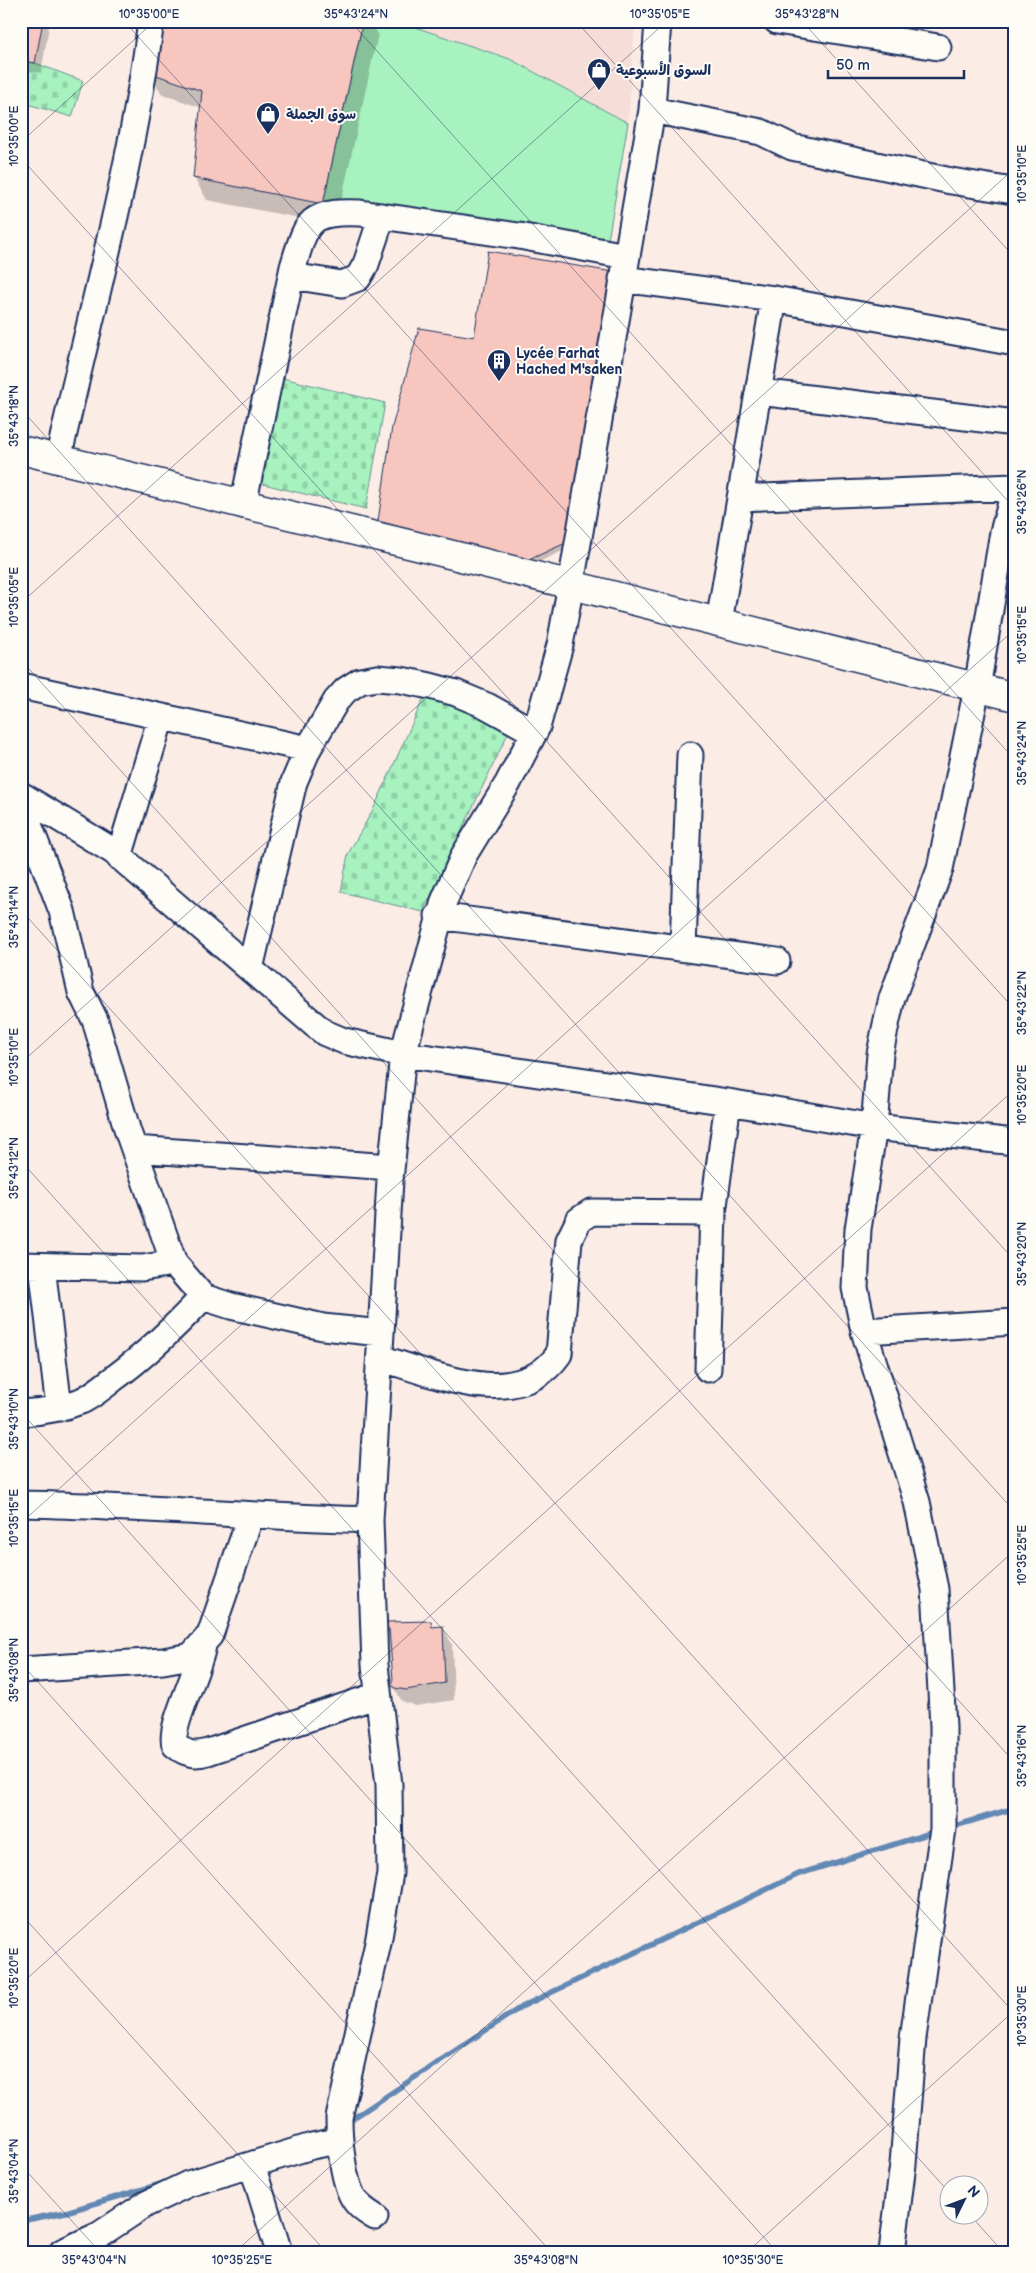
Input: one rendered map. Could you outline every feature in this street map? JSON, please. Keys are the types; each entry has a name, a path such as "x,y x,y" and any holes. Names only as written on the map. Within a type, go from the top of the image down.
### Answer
{"main road":[{"path":"21,450 570,584 1015,697"}],"street":[{"path":"58,460 122,185 143,80 151,21"},
{"path":"375,2217 354,2200 339,2134 378,1943 390,1872 389,1785 378,1695 372,1605 370,1520 391,1167 403,1054 438,916 467,849 508,782 534,732 548,692 560,645 652,110 658,21"},
{"path":"777,21 938,47"},
{"path":"652,110 761,132 792,147 952,181 1008,190 1015,188"},
{"path":"243,504 291,276 303,236 314,220 322,215 335,212 382,216 519,236 624,267 774,299 1015,343"},
{"path":"291,276 342,284 358,278 366,264 382,216"},
{"path":"719,622 774,299"},
{"path":"758,392 1015,423"},
{"path":"740,498 1015,488 1009,532 940,869 892,998 885,1029 880,1054 874,1127 858,1229 855,1288 864,1331 917,1502 935,1589 943,1726 943,1829 913,2038 903,2164 892,2252"},
{"path":"250,969 294,782 308,749 336,701 346,690 360,681 377,678 401,680 456,692 487,706 534,732"},
{"path":"21,686 308,749"},
{"path":"119,857 162,717"},
{"path":"683,948 690,755"},
{"path":"21,795 119,857 325,1033 344,1041 403,1054 728,1102 874,1127 1015,1142"},
{"path":"21,804 62,911 81,992 100,1035 134,1148 174,1263 203,1297 231,1306 323,1327 381,1333"},
{"path":"438,916 777,961"},
{"path":"708,1369 713,1213 728,1102"},
{"path":"134,1148 391,1167"},
{"path":"380,1358 473,1384 506,1386 532,1378 554,1361 559,1354 569,1240 579,1220 591,1212 713,1213"},
{"path":"60,1408 32,1265 142,1268 174,1263"},
{"path":"21,1413 48,1411 82,1400 137,1362 175,1327 203,1297"},
{"path":"864,1331 1015,1322"},
{"path":"21,1504 92,1505 370,1520"},
{"path":"21,1670 182,1659 191,1656 203,1645 210,1635 251,1515"},
{"path":"203,1645 200,1663 173,1732 175,1745 188,1753 203,1754 378,1695"},
{"path":"62,2252 99,2235 166,2193 210,2176 327,2143 339,2134"},
{"path":"252,2164 278,2252"}],"shaded area":[{"name":"السوق اﻷسبوعية","path":"397,21 635,21 628,123 510,59"}],"green space":[{"path":"363,21 397,21 510,59 628,123 607,246 323,204"},
{"path":"21,61 35,63 83,81 72,117 21,102"},
{"path":"283,378 385,403 366,509 255,482"},
{"path":"426,693 510,729 423,912 341,892 348,854 375,806"}],"building":[{"path":"24,21 43,21 35,63 21,61 21,32"},
{"name":"سوق الجملة","path":"167,21 363,21 323,204 193,178 202,91 148,72"},
{"name":"Lycée Farhat Hached M'saken","path":"488,251 613,272 568,542 526,561 378,521 392,427 419,328 474,337"},
{"path":"431,1621 432,1627 443,1626 445,1683 406,1690 395,1688 391,1685 393,1680 389,1629 385,1629 385,1622"}],"waterway":[{"path":"948,1828 1015,1808"},
{"path":"346,2123 521,2007 799,1874 937,1831"},
{"path":"21,2221 66,2212 164,2183"}],"place":[{"name":"السوق اﻷسبوعية","path":"599,91"},
{"name":"سوق الجملة","path":"268,135"},
{"name":"Lycée Farhat Hached M'saken","path":"499,382"}]}
